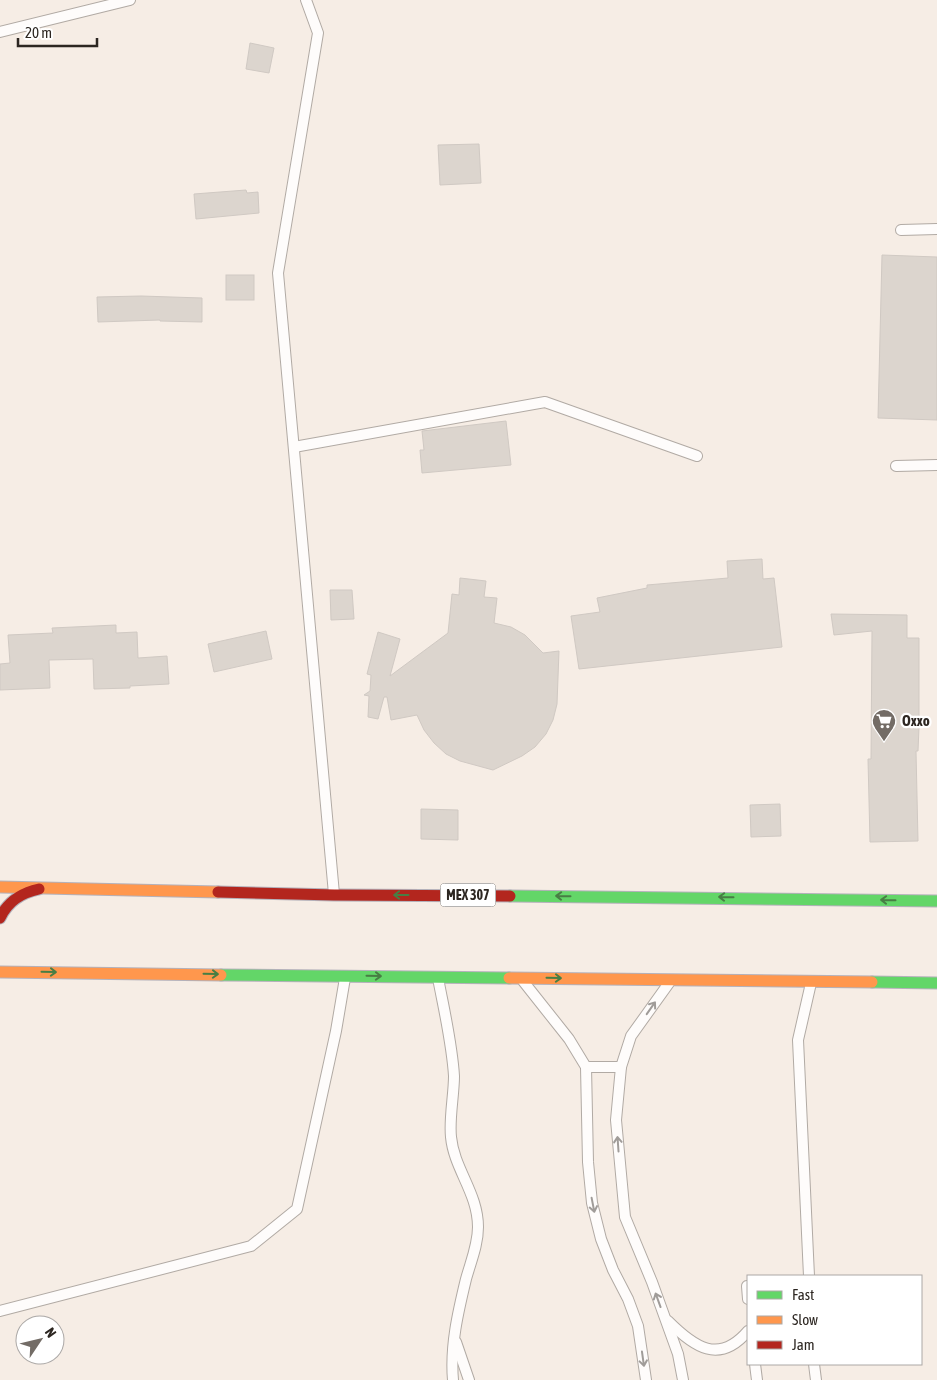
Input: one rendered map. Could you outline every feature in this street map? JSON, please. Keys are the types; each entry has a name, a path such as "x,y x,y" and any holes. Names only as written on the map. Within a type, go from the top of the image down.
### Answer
{"highway":[{"name":"MEX 307","path":"0,887 334,895 937,901"},
{"path":"0,918 9,904 19,896 30,890 43,888"},
{"path":"2,958 9,967 18,972"},
{"path":"0,972 937,983"}],"lane":[{"path":"0,32 130,0"},
{"path":"306,0 318,33 278,272 334,895"},
{"path":"901,230 937,229"},
{"path":"294,447 545,402 697,456"},
{"path":"896,466 937,465"},
{"path":"0,1311 251,1246 297,1208 336,1031 346,976"},
{"path":"438,977 454,1074 450,1135 454,1155 473,1195 478,1226 476,1246 465,1284 454,1336 451,1365 453,1380"},
{"path":"521,978 569,1039 586,1067 588,1162 592,1202 601,1239 638,1326 646,1380"},
{"path":"671,980 632,1036 621,1067 616,1120 625,1217 678,1354 683,1380"},
{"path":"809,1275 798,1040 811,982"},
{"path":"586,1067 621,1067"},
{"path":"665,1318 685,1338 705,1350 723,1350 741,1339 747,1332"},
{"path":"454,1336 469,1380"},
{"path":"756,1365 757,1380"},
{"path":"814,1365 816,1380"}],"building":[{"path":"250,43 274,48 269,73 246,69"},
{"path":"479,144 481,183 440,185 438,145"},
{"path":"246,190 247,193 258,192 259,213 196,219 194,194"},
{"path":"882,255 937,257 937,420 878,418"},
{"path":"226,275 254,275 254,300 226,300"},
{"path":"97,297 202,298 202,322 160,320 98,322"},
{"path":"506,421 511,465 422,473 420,450 424,450 422,431"},
{"path":"762,559 763,579 774,578 782,647 579,669 571,616 600,612 597,598 647,588 647,585 728,578 727,561"},
{"path":"460,578 486,581 484,597 497,598 494,623 511,627 525,635 543,653 559,651 557,704 553,720 546,734 535,747 522,756 493,770 460,761 446,754 424,730 417,715 391,720 387,697 384,697 378,719 368,717 369,696 364,695 370,691 371,675 367,674 378,632 400,639 390,676 448,633 452,594 459,595"},
{"path":"330,590 352,590 354,619 331,620"},
{"path":"831,614 907,615 907,638 919,638 919,727 918,751 916,751 918,841 870,842 868,759 871,759 872,631 834,635"},
{"path":"116,625 116,633 137,632 138,658 167,656 169,684 94,689 93,659 49,660 50,688 0,690 0,664 10,663 8,635 53,633 52,628"},
{"path":"266,631 272,659 214,672 208,644"},
{"path":"780,804 781,836 751,837 750,805"},
{"path":"421,809 458,810 458,840 421,839"}],"traffic: fast":[{"path":"510,896 937,901"},
{"path":"221,975 509,978"},
{"path":"872,982 937,983"}],"traffic: slow":[{"path":"0,887 218,892"},
{"path":"0,972 221,975"},
{"path":"509,978 872,982"}],"traffic: jam":[{"path":"0,918 11,902 26,893 39,889"},
{"path":"218,892 510,896"}],"place":[{"name":"Oxxo","path":"884,742"}]}
